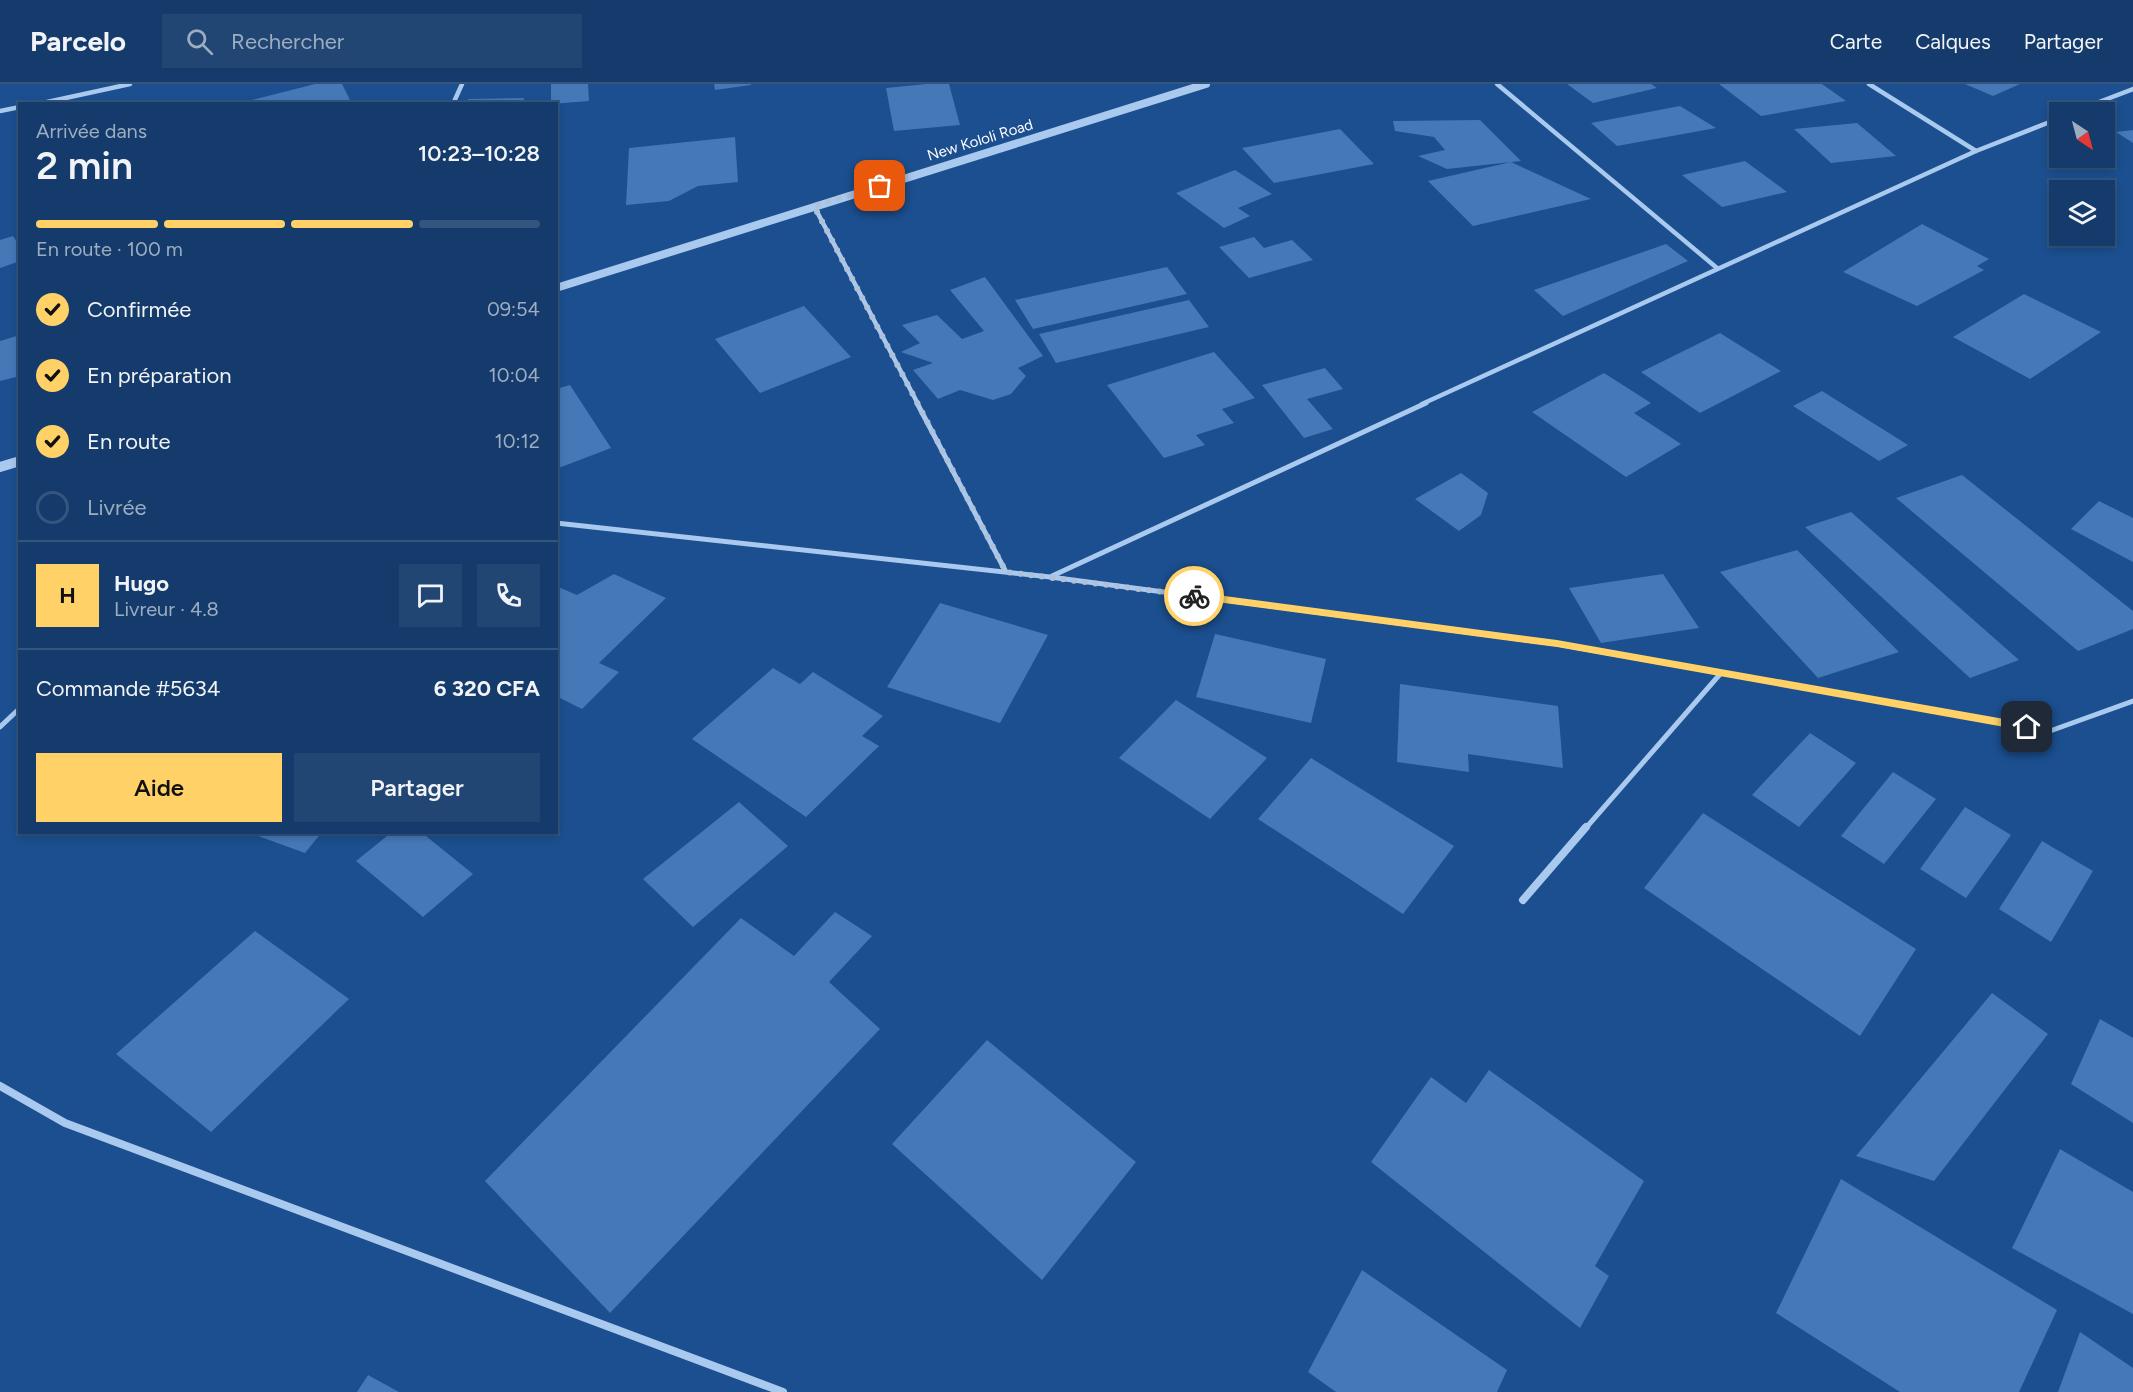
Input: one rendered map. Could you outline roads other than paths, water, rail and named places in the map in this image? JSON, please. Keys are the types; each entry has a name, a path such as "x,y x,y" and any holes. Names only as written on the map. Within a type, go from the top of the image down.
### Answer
{"street":[{"path":"47,102 130,84"},
{"path":"454,102 462,84"},
{"name":"New Kololi Road","path":"558,287 1206,84"},
{"path":"1497,84 1717,268"},
{"path":"1869,84 1976,151"},
{"path":"2099,102 2133,89"},
{"path":"0,111 18,107"},
{"path":"1050,577 1717,268 1976,151 2049,122"},
{"path":"814,206 1006,572"},
{"path":"0,467 18,462"},
{"path":"558,523 1050,577 1557,644 2050,731 2133,700"},
{"path":"1523,900 1721,673"},
{"path":"0,727 18,710"},
{"path":"0,1086 64,1123 783,1392"}]}
